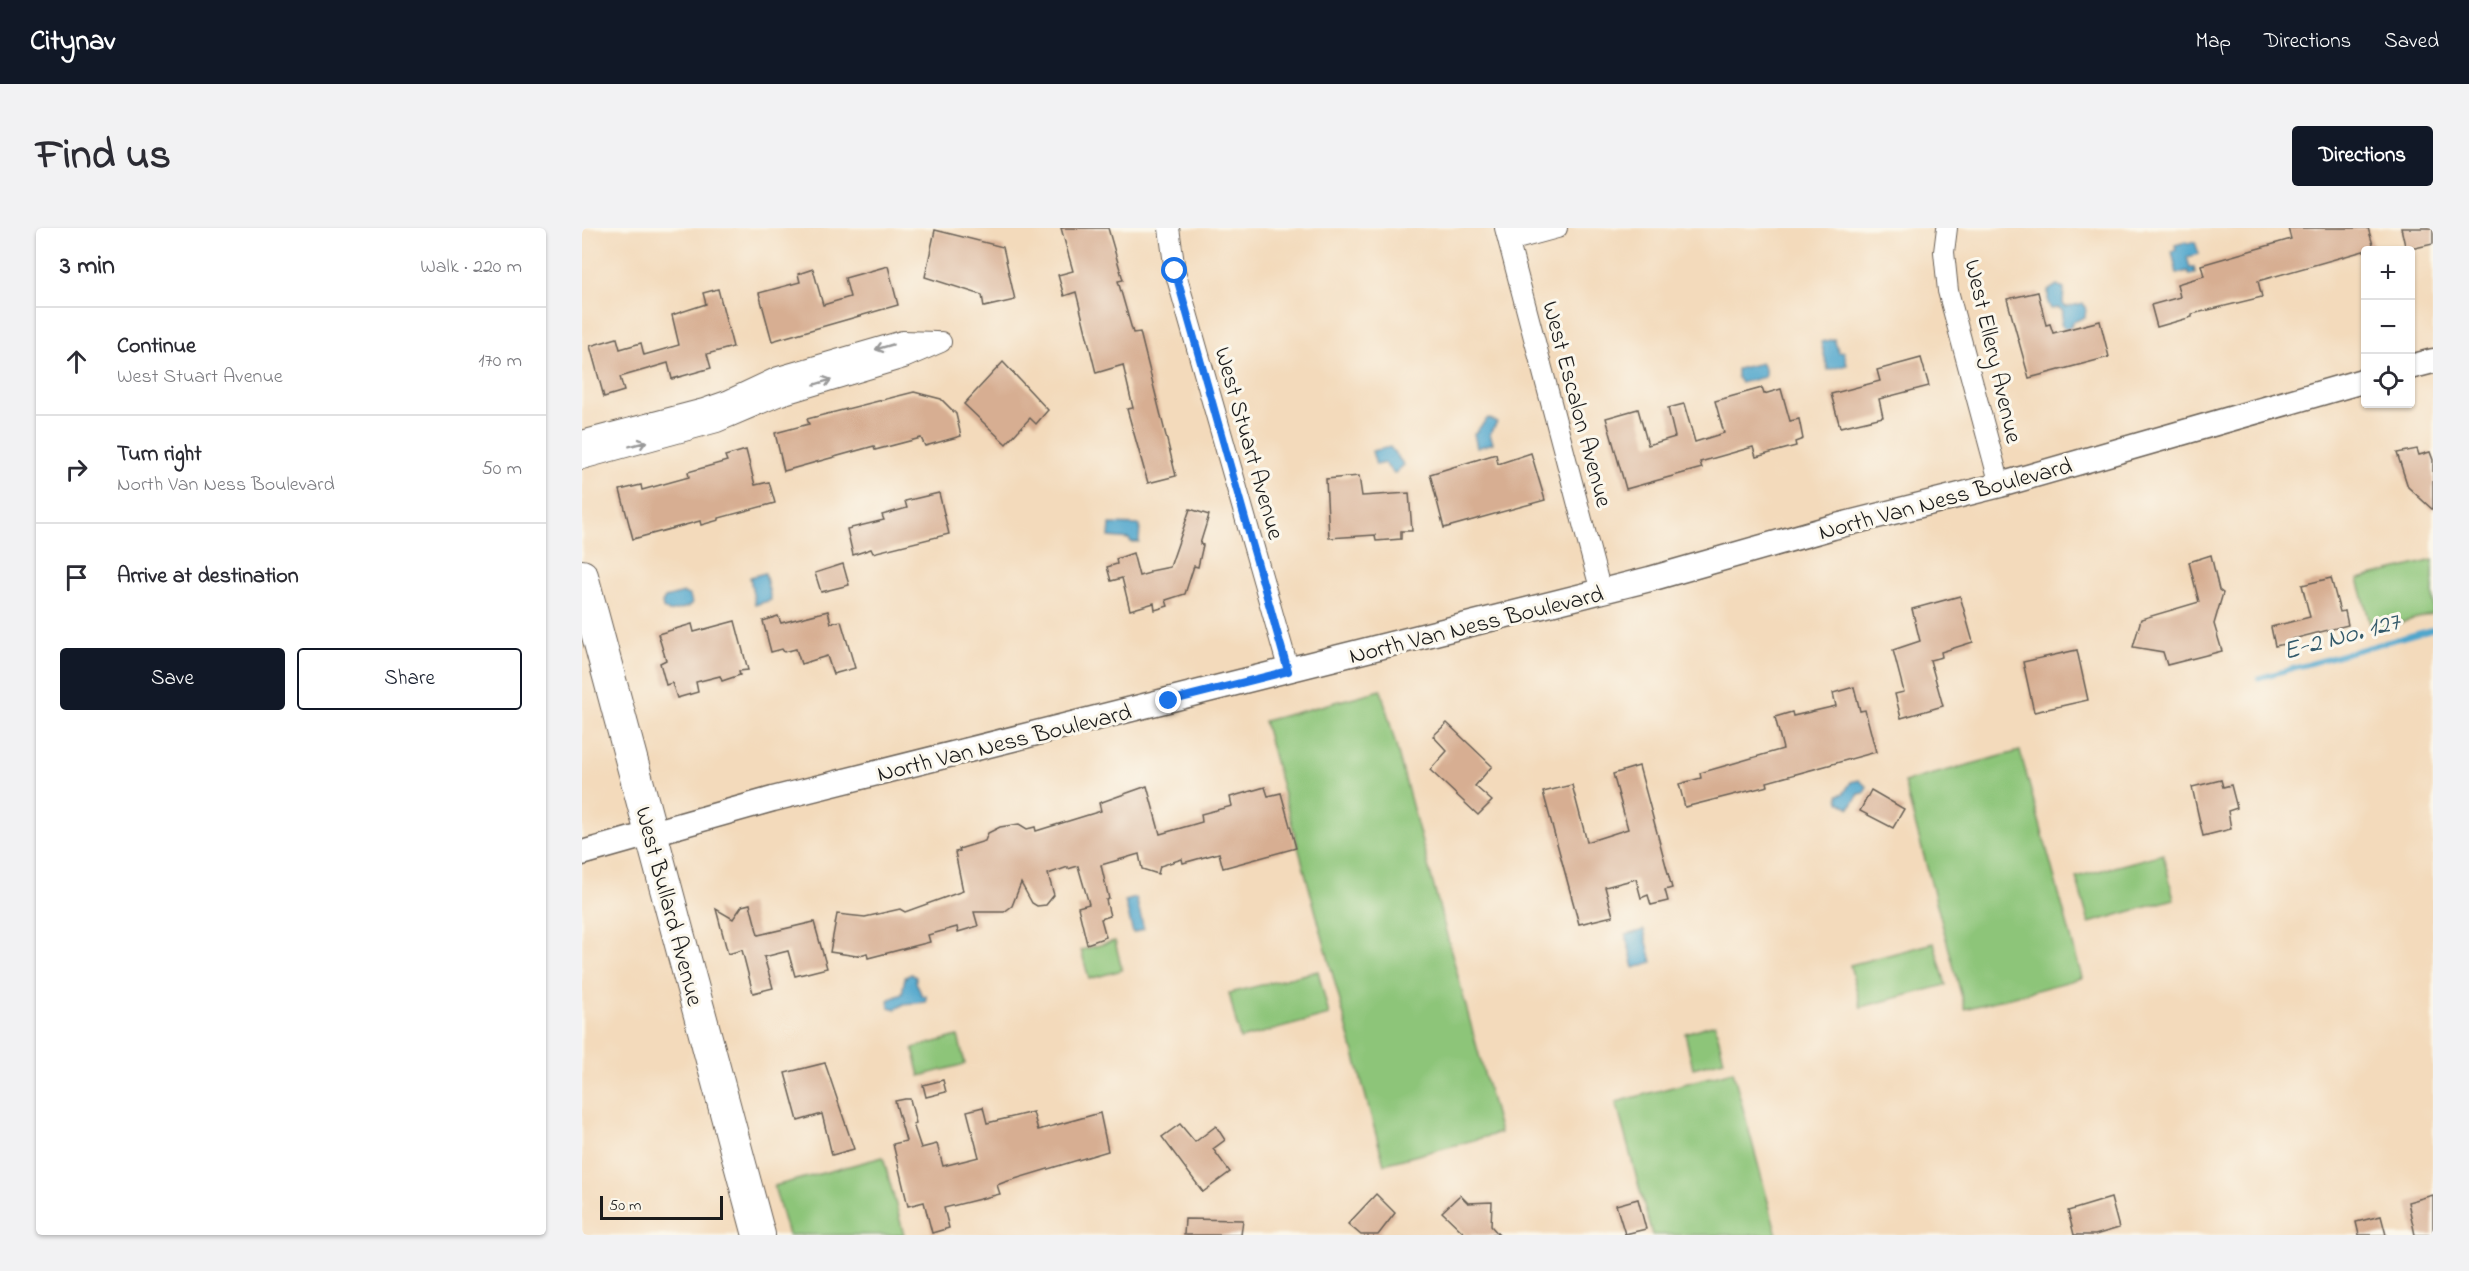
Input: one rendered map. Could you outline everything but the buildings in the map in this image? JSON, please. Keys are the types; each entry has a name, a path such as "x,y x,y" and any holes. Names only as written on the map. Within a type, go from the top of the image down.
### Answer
{"main road":[{"name":"West Bullard Avenue","path":"582,576 759,1235"}],"street":[{"name":"West Stuart Avenue","path":"1169,228 1175,271 1288,671"},
{"path":"1507,235 1557,228"},
{"name":"West Ellery Avenue","path":"1947,228 1944,252 1948,291 2000,485"},
{"name":"West Escalon Avenue","path":"1507,235 1601,592"},
{"path":"2415,365 2433,360"},
{"path":"582,441 684,423 717,422 776,388 861,362"},
{"name":"North Van Ness Boulevard","path":"582,853 773,799 1601,592 1765,548 1833,527 2000,485 2361,381"},
{"path":"582,459 684,423"}],"green space":[{"path":"2433,560 2433,614 2372,630 2358,579"},
{"path":"1381,690 1500,1133 1384,1164 1264,721"},
{"path":"2020,751 2082,978 1965,1009 1904,782"},
{"path":"2163,854 2174,899 2089,923 2076,877"},
{"path":"1115,941 1122,970 1089,979 1081,950"},
{"path":"1934,943 1946,985 1861,1007 1850,965"},
{"path":"1318,971 1329,1015 1240,1039 1229,993"},
{"path":"1715,1024 1724,1060 1693,1068 1685,1033"},
{"path":"958,1036 965,1064 920,1076 913,1048"},
{"path":"1733,1071 1777,1235 1652,1235 1616,1102"},
{"path":"883,1157 904,1235 788,1235 774,1186"}],"water":[{"path":"2186,242 2187,244 2195,242 2199,254 2187,257 2190,268 2194,267 2195,273 2190,275 2188,271 2177,274 2172,251 2176,250 2175,245"},
{"path":"2057,285 2064,289 2063,304 2066,307 2083,303 2086,308 2085,317 2073,322 2070,327 2064,328 2061,324 2063,311 2059,308 2051,309 2048,303 2048,291"},
{"path":"1834,339 1839,353 1844,352 1847,365 1828,370 1821,342"},
{"path":"1761,363 1765,369 1765,377 1741,383 1737,377 1737,369"},
{"path":"1488,418 1497,422 1490,434 1493,443 1477,448 1474,434"},
{"path":"1390,447 1404,465 1394,474 1384,463 1376,465 1372,451"},
{"path":"1110,524 1140,525 1139,542 1109,537"},
{"path":"765,573 771,600 755,605 750,577"},
{"path":"684,593 690,596 692,603 688,607 669,612 663,608 662,603 665,598"},
{"path":"1859,780 1867,787 1864,793 1859,794 1850,808 1839,802 1838,795 1844,793 1851,782"},
{"path":"1136,898 1144,929 1133,933 1125,901"},
{"path":"1644,930 1652,962 1634,968 1626,935"},
{"path":"911,974 916,977 922,996 926,996 926,1002 904,1004 896,1009 889,1007 888,1000 902,994 905,977"}],"waterway":[{"name":"E-2 No. 127","path":"2259,678 2433,629"}],"route":[{"path":"1169,701 1288,671 1175,271"}]}
